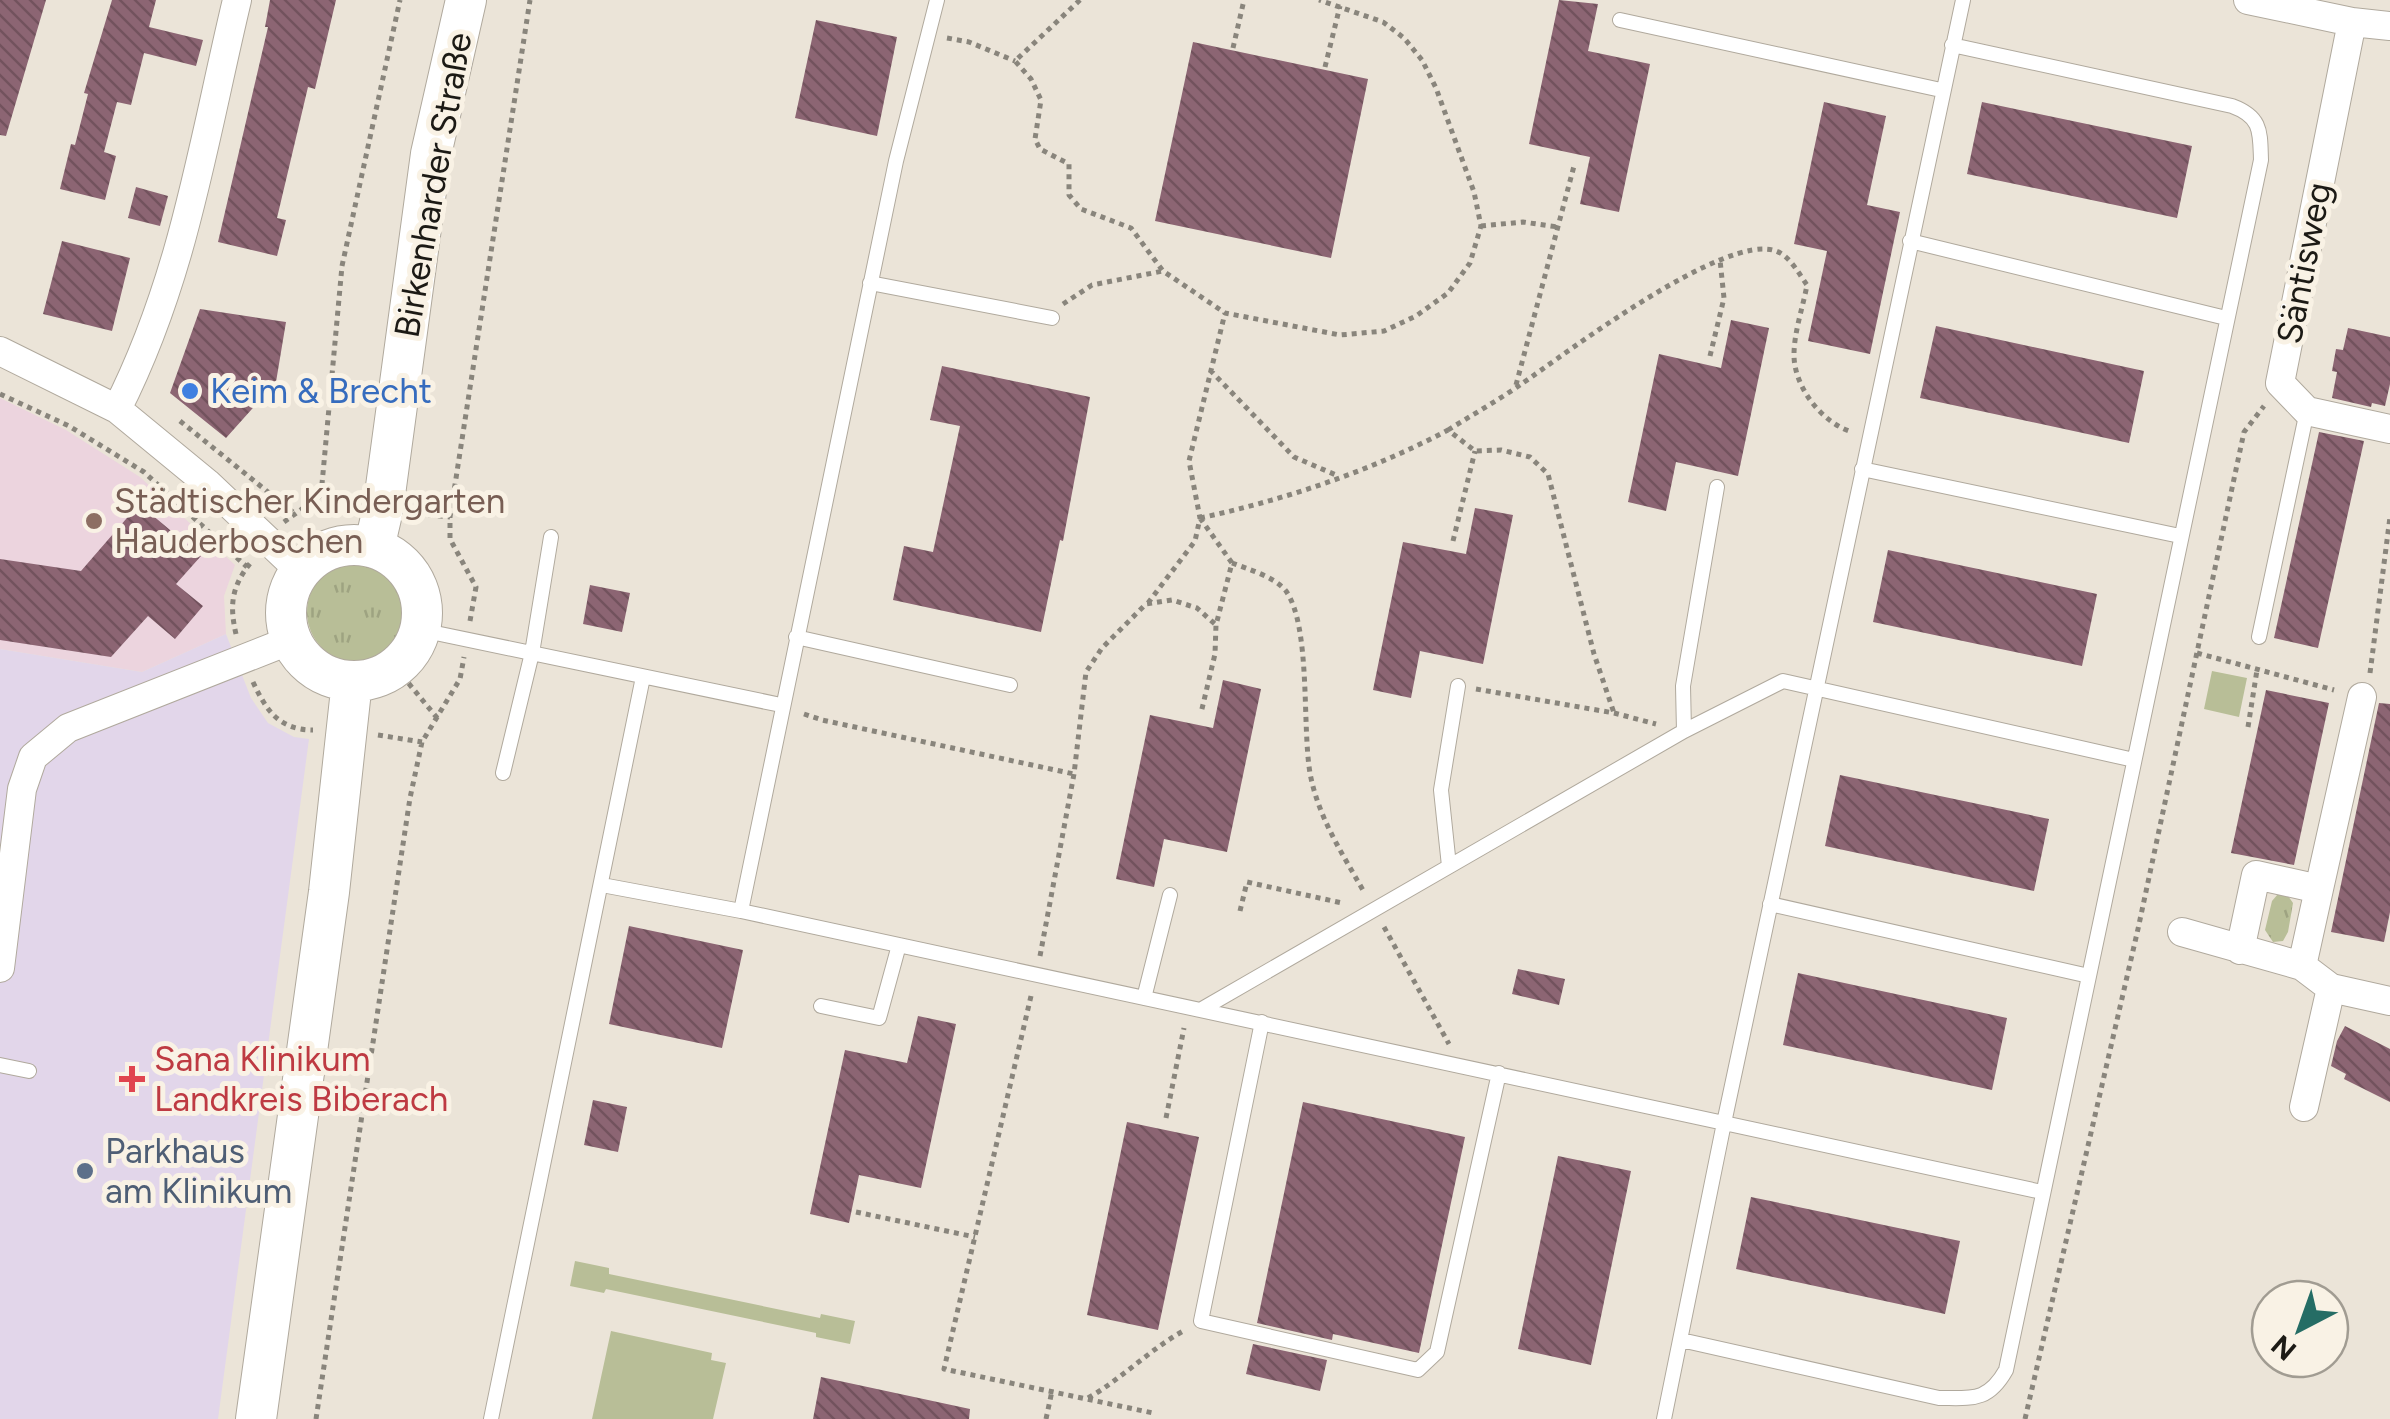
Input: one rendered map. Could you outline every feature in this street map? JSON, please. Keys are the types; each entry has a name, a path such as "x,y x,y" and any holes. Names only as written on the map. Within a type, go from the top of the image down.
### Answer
{"main road":[{"name":"Birkenharder Straße","path":"379,529 431,154 466,0"},
{"path":"379,529 392,557 408,571 418,589 422,609 420,630 411,651 396,668 375,678 352,682 333,678 316,670 301,656 291,640 286,604 300,571 315,557 334,548 354,545 379,529"},
{"path":"256,1419 329,892 352,682"}],"street":[{"path":"116,409 145,352 182,244 237,0"},
{"path":"2248,0 2390,26"},
{"name":"Säntisweg","path":"2307,411 2280,383 2352,22"},
{"path":"0,351 116,409 207,483 300,571"},
{"path":"2307,411 2390,429"},
{"path":"0,968 9,826 33,757 68,728 291,640"},
{"path":"2302,966 2366,686"},
{"path":"2240,950 2256,875 2319,889"},
{"path":"2182,932 2302,966 2331,988 2390,1001"},
{"path":"2304,1107 2331,988"}],"lane":[{"path":"741,911 896,161 937,0"},
{"path":"1664,1419 1962,0"},
{"path":"1620,20 1941,90"},
{"path":"1682,1340 1939,1398 1976,1398 1996,1387 2006,1370 2261,160 2260,131 2249,112 1952,45"},
{"path":"1910,242 2226,318"},
{"path":"870,282 1052,318"},
{"path":"2259,637 2307,411"},
{"path":"1862,469 2180,536"},
{"path":"1684,731 1683,686 1717,487"},
{"path":"503,773 532,653 551,537"},
{"path":"420,630 781,705"},
{"path":"796,637 1010,686"},
{"path":"491,1419 643,677"},
{"path":"1195,1008 1684,731 1783,681 2134,760"},
{"path":"1449,866 1442,790 1458,686"},
{"path":"602,886 741,911 2042,1192"},
{"path":"1144,998 1170,896"},
{"path":"1770,904 2089,976"},
{"path":"820,1006 879,1018 899,946"},
{"path":"1262,1022 1201,1322 1418,1370 1437,1352 1500,1073"},
{"path":"0,1066 29,1071"}],"path":[{"path":"400,0 342,266 320,494 288,518 247,567 232,593 232,615 243,660 272,717 298,730 347,730 422,742"},
{"path":"316,1419 422,742 460,679 476,587 450,539 450,518 530,0"},
{"path":"1015,61 1080,0"},
{"path":"1234,48 1244,0"},
{"path":"929,36 968,42 1015,61 1031,79 1040,100 1036,139 1040,149 1069,164 1068,196 1081,209 1131,228 1164,271 1225,313 1340,334 1384,331 1416,316 1448,293 1470,263 1481,226 1474,192 1448,118 1422,60 1404,38 1382,22 1319,0"},
{"path":"1325,67 1340,6"},
{"path":"1515,388 1574,166"},
{"path":"1481,226 1524,222 1558,227"},
{"path":"1200,518 1257,506 1418,446 1515,388 1624,313 1720,260 1752,249 1776,251 1808,285 1794,357 1804,390 1823,416 1841,429 1869,438"},
{"path":"1710,356 1724,298 1720,260"},
{"path":"1052,318 1060,305 1092,286 1124,276 1164,271"},
{"path":"1153,1413 944,1370 1036,974 1074,774 1086,672 1102,648 1146,604 1195,542 1200,518 1189,461 1225,313"},
{"path":"1210,370 1294,457 1338,476"},
{"path":"2025,1419 2140,920 2244,432 2280,383"},
{"path":"0,394 69,426 144,472 247,567"},
{"path":"1448,430 1475,450 1501,450 1530,457 1548,474 1594,654 1614,713"},
{"path":"1453,541 1475,450"},
{"path":"320,494 379,529 450,518"},
{"path":"2197,653 2257,670 2366,686 2390,517"},
{"path":"1200,518 1232,563 1257,572 1285,590 1299,624 1311,776 1324,821 1448,1041 1450,1062"},
{"path":"1201,713 1215,654 1216,625 1232,563"},
{"path":"1146,604 1172,600 1197,608 1216,625"},
{"path":"396,668 438,719"},
{"path":"2248,727 2257,670"},
{"path":"1458,686 1614,713 1684,731"},
{"path":"781,705 822,720 1074,774"},
{"path":"1240,911 1247,882 1374,910"},
{"path":"2140,920 2152,924"},
{"path":"1166,1118 1195,1008"},
{"path":"856,1212 975,1237"},
{"path":"1087,1399 1120,1380 1159,1344 1201,1322"},
{"path":"1046,1419 1052,1392"}],"shaded area":[{"name":"Städtischer Kindergarten Hauderboschen","path":"0,398 66,430 140,477 235,565 224,596 226,634 142,672 0,649"},
{"name":"Sana Klinikum Landkreis Biberach","path":"226,634 251,698 268,723 294,737 309,739 218,1419 0,1419 0,649 142,672"}],"green space":[{"path":"357,562 385,570 399,584 407,612 399,640 385,654 357,662 329,654 315,640 307,612 315,584 329,570"},
{"path":"2212,671 2247,678 2239,717 2204,709"},
{"path":"2286,893 2293,903 2288,932 2283,941 2273,942 2265,930 2272,901 2278,894"},
{"path":"575,1261 609,1268 609,1274 820,1318 821,1314 855,1321 850,1344 816,1337 816,1333 606,1289 604,1293 570,1286"},
{"path":"611,1331 712,1353 711,1360 726,1363 713,1419 592,1419"}],"building":[{"path":"0,0 46,0 6,136 0,135"},
{"path":"112,0 156,0 149,27 203,40 196,66 144,53 131,105 117,102 104,152 116,156 105,200 60,189"},
{"path":"270,0 336,0 315,89 308,87 277,218 286,220 277,256 218,242 268,27"},
{"path":"1559,0 1598,4 1588,51 1650,64 1619,212 1580,204 1590,157 1529,144"},
{"path":"816,20 897,37 877,136 795,118"},
{"path":"1193,42 1368,79 1331,258 1155,221"},
{"path":"1824,102 1886,116 1867,205 1900,212 1870,354 1808,341 1827,251 1794,244"},
{"path":"1982,102 2192,146 2177,218 1967,174"},
{"path":"136,187 168,196 160,226 128,218"},
{"path":"62,241 130,258 112,331 43,314"},
{"path":"200,309 286,322 276,382 226,438 170,393"},
{"path":"1731,320 1769,328 1738,476 1676,462 1666,511 1628,502 1659,354 1721,368"},
{"path":"1936,326 2144,371 2129,443 1920,398"},
{"path":"2348,328 2390,337 2390,384 2385,406 2372,403 2371,407 2332,398 2336,349 2343,350"},
{"path":"942,366 1090,397 1041,632 893,600 904,546 933,552 960,426 930,420"},
{"path":"2319,432 2364,441 2318,648 2274,638"},
{"path":"139,504 201,556 176,584 203,606 175,639 148,616 111,657 0,640 0,559 81,571"},
{"path":"1475,508 1513,515 1483,664 1420,651 1411,698 1373,690 1403,542 1466,554"},
{"path":"1888,550 2097,594 2082,666 1873,622"},
{"path":"590,585 630,593 622,632 583,624"},
{"path":"1223,680 1261,689 1227,852 1164,839 1154,887 1116,879 1150,715 1213,728"},
{"path":"2266,690 2329,703 2294,865 2231,853"},
{"path":"2379,703 2390,704 2390,912 2384,942 2331,932"},
{"path":"1840,775 2049,819 2034,891 1825,846"},
{"path":"629,926 743,950 722,1048 609,1024"},
{"path":"1518,969 1565,979 1559,1005 1512,994"},
{"path":"1798,973 2007,1018 1992,1090 1783,1045"},
{"path":"918,1016 956,1024 921,1188 859,1175 849,1223 810,1214 845,1050 907,1063"},
{"path":"2345,1026 2390,1049 2390,1102 2344,1079 2346,1074 2331,1066"},
{"path":"593,1100 627,1107 618,1152 584,1145"},
{"path":"1303,1102 1465,1137 1419,1353 1333,1334 1332,1340 1257,1323"},
{"path":"1127,1122 1199,1137 1158,1330 1087,1315"},
{"path":"1558,1156 1631,1171 1591,1365 1518,1349"},
{"path":"1751,1197 1960,1241 1945,1314 1736,1269"},
{"path":"1253,1344 1327,1360 1320,1391 1246,1374"},
{"path":"821,1377 970,1409 969,1419 813,1419"}],"place":[{"name":"Keim & Brecht","path":"190,391"},
{"name":"Städtischer Kindergarten Hauderboschen","path":"94,521"},
{"name":"Sana Klinikum Landkreis Biberach","path":"132,1079"},
{"name":"Parkhaus am Klinikum","path":"85,1171"}]}
